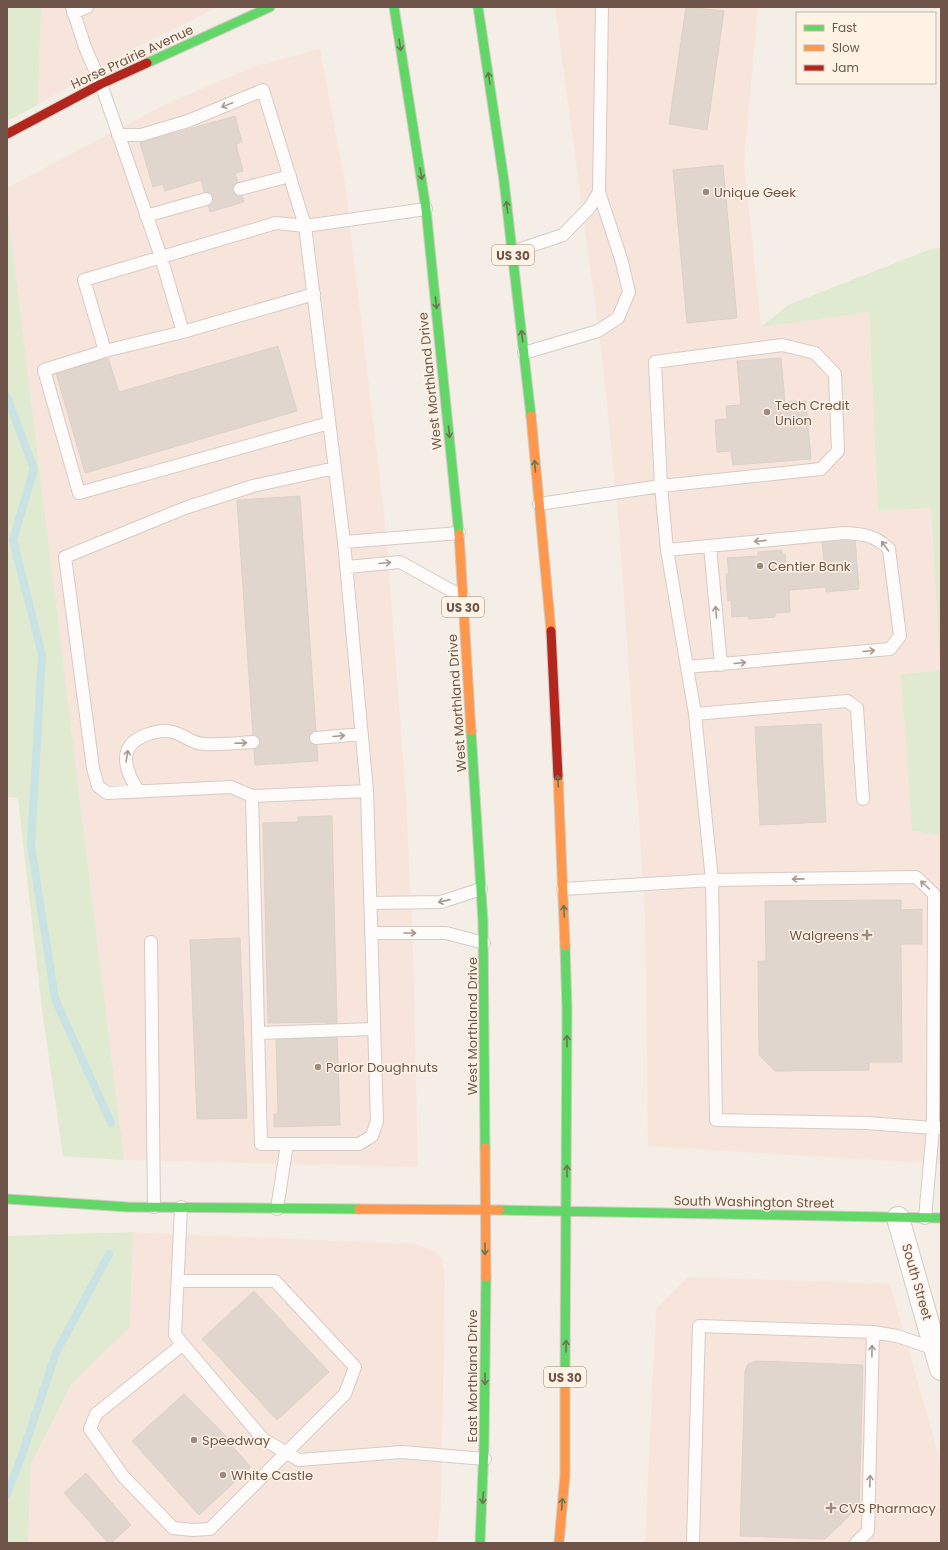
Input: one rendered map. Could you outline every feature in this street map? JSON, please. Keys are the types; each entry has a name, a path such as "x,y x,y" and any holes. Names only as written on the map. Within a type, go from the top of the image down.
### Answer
{"main road":[{"name":"Horse Prairie Avenue","path":"7,134 102,84 250,12 270,7"},
{"name":"West Morthland Drive","path":"394,7 426,209 459,533 484,943 486,1210"},
{"name":"US 30","path":"478,7 504,181 524,354 550,622 563,889 567,1009 565,1475 559,1543"},
{"name":"South Washington Street","path":"7,1199 181,1208 566,1210 941,1218"},
{"name":"East Morthland Drive","path":"480,1543 485,1459 486,1210"}],"street":[{"name":"South Street","path":"898,1218 938,1348 941,1369"}],"lane":[{"path":"87,7 73,10 85,47 102,84 118,135 161,257 183,332"},
{"path":"524,354 598,331 618,318 630,292 622,262 599,192 602,7"},
{"path":"118,135 141,135 188,121 263,90 305,226 347,567 367,791 377,1121 372,1136 359,1144 262,1144 252,796"},
{"path":"240,189 290,176"},
{"path":"512,252 563,235 590,207 599,192"},
{"path":"146,216 206,199"},
{"path":"105,351 84,280 276,223 305,226 426,209"},
{"path":"314,294 183,332 105,351 44,370 79,493 329,423"},
{"path":"539,504 661,486 821,469 838,451 835,374 815,353 782,345 655,362 661,486 667,550 695,714 712,880 716,1120 867,1123 937,1128"},
{"path":"335,468 253,486 185,508 65,557 93,768 98,786 107,794 231,787 252,796 367,791"},
{"path":"344,542 459,533"},
{"path":"667,550 818,535 867,534 881,541 889,549 900,636 890,649 687,668"},
{"path":"710,546 721,665"},
{"path":"347,567 400,562 463,597"},
{"path":"695,714 847,702 858,708 862,799"},
{"path":"139,792 129,777 125,761 129,746 138,738 155,732 173,732 203,744 253,742"},
{"path":"316,738 362,734"},
{"path":"563,889 712,880 916,877 934,894 938,1004 937,1128 925,1218"},
{"path":"370,903 441,902 481,889"},
{"path":"371,933 446,933 484,943"},
{"path":"151,942 154,1207"},
{"path":"259,1032 374,1029"},
{"path":"277,1209 287,1144"},
{"path":"181,1208 175,1335 263,1439 299,1460 402,1452 485,1459"},
{"path":"178,1281 276,1280 355,1367 345,1394 210,1529 193,1530 173,1528 123,1476 90,1429 96,1414 183,1344"},
{"path":"693,1543 699,1326 873,1332 896,1336 938,1348"},
{"path":"856,1543 868,1531 873,1332"}],"shaded area":[{"path":"41,7 218,7 135,48 38,105"},
{"path":"555,7 758,7 744,161 761,326 869,312 878,511 931,508 940,670 902,674 912,831 941,835 941,1164 648,1146 645,912 619,524 602,355"},
{"path":"320,49 345,184 385,522 406,796 413,952 418,1167 124,1160 7,203 7,188 166,104 253,67"},
{"path":"133,1232 415,1244 434,1250 442,1259 445,1278 441,1503 437,1543 28,1543 31,1465 71,1385 130,1327"},
{"path":"688,1277 890,1284 941,1463 941,1543 645,1543 656,1309"}],"green space":[{"path":"7,7 41,7 38,105 7,121"},
{"path":"7,203 124,1160 63,1156 42,1010 18,798 7,797"},
{"path":"941,248 941,835 912,831 901,674 940,670 931,508 878,511 869,312 761,327 788,305 931,249"},
{"path":"133,1232 130,1327 71,1385 31,1464 28,1543 7,1543 7,1236"}],"building":[{"path":"686,7 724,11 707,130 669,124"},
{"path":"235,116 242,142 236,144 243,171 235,173 244,202 210,212 201,180 165,191 163,184 153,187 140,143"},
{"path":"723,165 737,318 687,323 673,170"},
{"path":"278,346 297,411 85,473 56,373 108,358 119,392"},
{"name":"Tech Credit Union","path":"781,358 785,402 806,401 811,459 733,465 731,451 717,452 715,420 727,419 726,406 741,405 737,361"},
{"path":"300,496 318,761 255,765 237,500"},
{"path":"855,538 859,589 826,592 826,587 789,590 790,612 775,613 775,617 749,619 748,616 732,617 731,600 728,601 726,574 729,574 727,558 758,556 758,552 782,550 782,554 785,554 787,574 825,571 822,541"},
{"path":"821,724 826,822 760,825 755,727"},
{"path":"332,816 337,1026 326,1026 326,1022 268,1023 263,823 298,822 298,817"},
{"name":"Walgreens","path":"901,900 901,910 922,909 922,944 901,944 902,1062 869,1062 869,1070 775,1071 759,1055 758,961 766,961 765,901"},
{"path":"240,938 247,1118 197,1119 190,940"},
{"path":"337,1033 340,1125 274,1127 274,1114 278,1114 276,1039 325,1038 325,1034"},
{"path":"254,1291 329,1372 277,1420 202,1339"},
{"name":"CVS Pharmacy","path":"757,1361 863,1365 859,1507 825,1539 740,1536 745,1371 748,1364"},
{"path":"184,1394 232,1442 230,1444 251,1467 199,1515 132,1441"},
{"path":"86,1473 131,1525 111,1543 108,1543 64,1493"}],"waterway":[{"path":"7,397 34,469 13,540 42,655 31,845 55,999 111,1123"},
{"path":"7,1494 22,1455 56,1353 109,1254"}],"traffic: fast":[{"path":"147,63 270,7"},
{"path":"394,7 426,209 459,534"},
{"path":"478,7 504,181 531,416"},
{"path":"471,731 483,922 485,1148"},
{"path":"565,946 567,1009 565,1377"},
{"path":"7,1199 128,1207 359,1209"},
{"path":"499,1210 941,1218"},
{"path":"480,1543 484,1446 486,1277"}],"traffic: slow":[{"path":"531,416 551,631"},
{"path":"459,534 471,731"},
{"path":"558,776 565,946"},
{"path":"485,1148 486,1277"},
{"path":"359,1209 499,1210"},
{"path":"559,1543 565,1475 565,1377"}],"traffic: jam":[{"path":"7,134 101,84 147,63"},
{"path":"551,631 558,776"}],"place":[{"name":"Unique Geek","path":"706,192"},
{"name":"Tech Credit Union","path":"767,412"},
{"name":"Centier Bank","path":"760,566"},
{"name":"Walgreens","path":"867,935"},
{"name":"Parlor Doughnuts","path":"318,1067"},
{"name":"Speedway","path":"194,1440"},
{"name":"White Castle","path":"223,1475"},
{"name":"CVS Pharmacy","path":"831,1508"}]}
